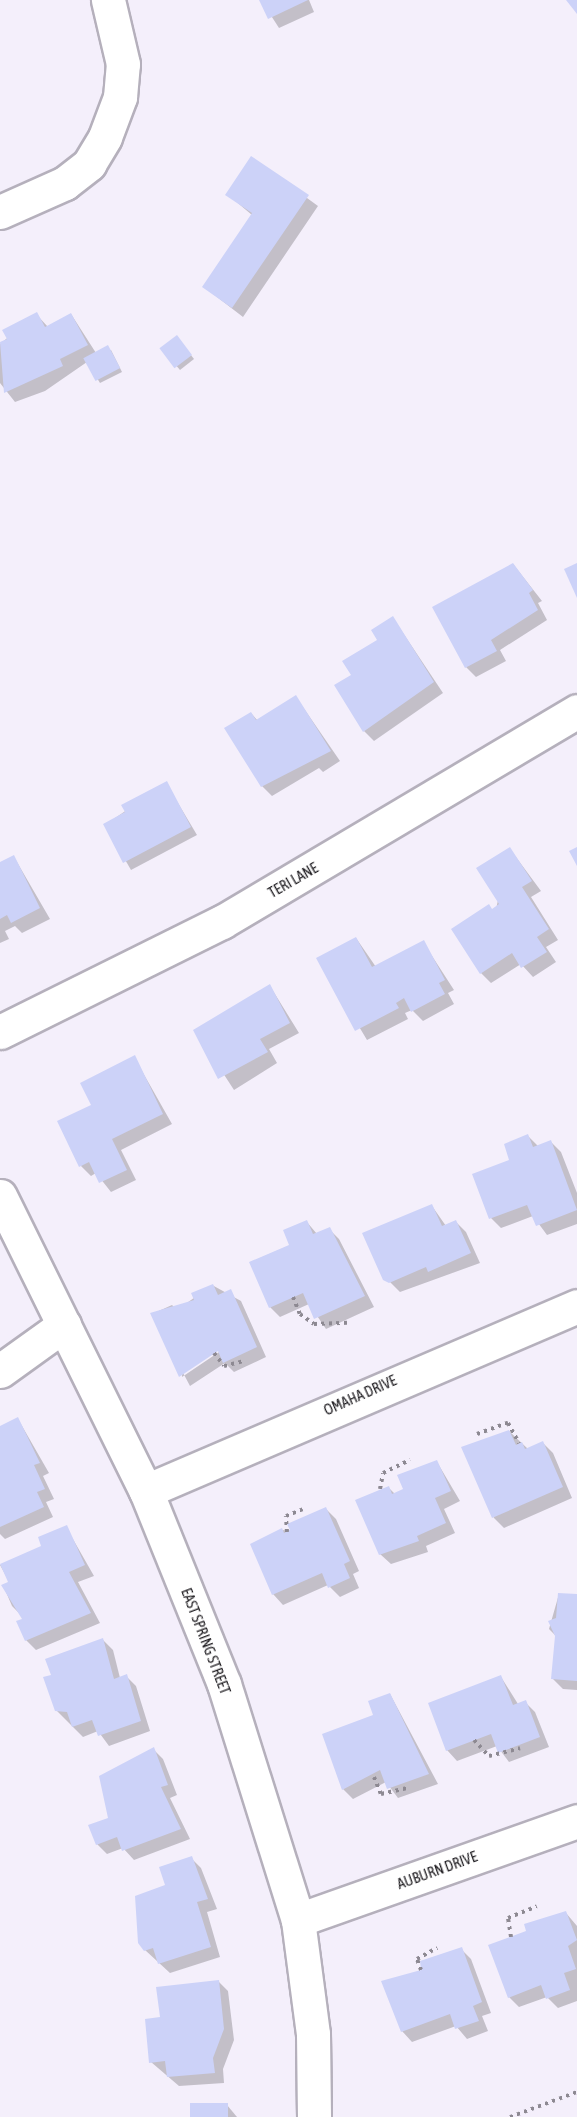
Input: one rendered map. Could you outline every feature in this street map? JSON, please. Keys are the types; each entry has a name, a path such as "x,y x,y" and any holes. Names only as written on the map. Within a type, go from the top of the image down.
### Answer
{"street":[{"path":"0,212 64,183 90,164 105,137 120,97 123,64 108,0"},
{"name":"TERI LANE","path":"0,1032 222,922 577,711"},
{"name":"EAST SPRING STREET","path":"0,1196 146,1491 224,1684 298,1920 313,2034 314,2117"},
{"name":"OMAHA DRIVE","path":"146,1491 577,1306"},
{"path":"0,1371 64,1325"},
{"name":"AUBURN DRIVE","path":"298,1920 577,1821"}],"path":[{"path":"293,1297 300,1314 314,1324 347,1323"},
{"path":"214,1353 224,1366 244,1361"},
{"path":"477,1434 508,1423 519,1443"},
{"path":"380,1489 383,1473 410,1460"},
{"path":"287,1532 286,1516 303,1509"},
{"path":"474,1740 489,1756 520,1748"},
{"path":"374,1777 381,1794 408,1788"},
{"path":"511,1937 508,1918 537,1906"},
{"path":"421,1970 417,1959 437,1948"},
{"path":"510,2117 577,2091"}],"building":[{"path":"259,0 308,0 268,19"},
{"path":"566,0 577,0 577,14"},
{"path":"251,156 309,195 232,308 202,287 252,213 225,195"},
{"path":"37,312 45,327 71,313 88,345 60,359 63,366 4,393 0,342 7,339 2,330"},
{"path":"177,335 192,355 174,368 159,348"},
{"path":"108,345 120,368 95,381 83,358"},
{"path":"513,563 533,590 529,593 538,610 491,640 497,651 465,668 432,607"},
{"path":"577,563 577,598 564,569"},
{"path":"393,616 434,682 363,732 334,685 351,675 342,661 377,640 371,630"},
{"path":"296,695 331,751 261,787 224,728 251,712 256,720"},
{"path":"167,781 191,827 123,863 103,824 125,812 121,805"},
{"path":"510,847 532,881 522,887 549,929 537,937 547,952 521,968 512,953 480,974 451,929 489,904 492,909 499,904 476,868"},
{"path":"577,847 577,866 569,851"},
{"path":"14,855 40,908 11,923 7,915 0,919 0,862"},
{"path":"356,937 372,967 424,940 445,980 439,983 445,994 411,1012 404,998 396,1003 399,1008 355,1031 316,958"},
{"path":"270,984 290,1023 260,1039 268,1052 218,1079 193,1030"},
{"path":"135,1055 163,1114 112,1139 127,1170 99,1183 89,1162 79,1167 57,1121 91,1105 80,1083"},
{"path":"528,1134 533,1147 551,1140 577,1210 536,1226 527,1205 489,1219 472,1174 509,1160 504,1144"},
{"path":"432,1204 442,1226 456,1220 471,1253 428,1272 426,1267 389,1283 383,1280 362,1233"},
{"path":"307,1220 313,1234 330,1227 365,1296 314,1319 303,1293 269,1308 249,1262 289,1245 283,1230"},
{"path":"213,1284 218,1295 231,1289 257,1347 223,1363 218,1351 179,1377 150,1313 194,1300 191,1293"},
{"path":"18,1417 40,1463 34,1465 45,1489 37,1492 44,1507 0,1527 0,1426"},
{"path":"509,1430 516,1445 522,1442 525,1449 543,1441 563,1487 492,1518 461,1447"},
{"path":"437,1460 451,1491 435,1498 446,1523 417,1536 419,1541 379,1555 355,1500 389,1486 392,1494 403,1489 397,1475"},
{"path":"326,1507 350,1561 344,1564 350,1578 328,1588 322,1573 272,1595 250,1544 282,1528 284,1533 290,1530 287,1524"},
{"path":"67,1525 85,1565 69,1572 91,1613 25,1641 16,1621 22,1619 1,1585 8,1582 0,1564 41,1546 38,1537"},
{"path":"558,1593 577,1594 577,1681 551,1679 555,1636 548,1621 556,1618"},
{"path":"103,1638 114,1679 127,1674 141,1721 98,1736 92,1720 72,1727 67,1712 55,1711 43,1677 51,1675 45,1659"},
{"path":"501,1675 513,1705 526,1700 540,1737 498,1753 491,1734 446,1751 428,1703"},
{"path":"390,1693 429,1774 387,1789 380,1770 342,1790 322,1734 373,1715 368,1701"},
{"path":"154,1747 168,1785 161,1787 181,1829 122,1851 117,1837 96,1845 88,1825 108,1818 99,1776"},
{"path":"192,1856 208,1899 197,1902 211,1947 158,1964 153,1948 144,1951 138,1943 135,1896 165,1885 159,1867"},
{"path":"566,1911 577,1940 568,1946 576,1969 564,1973 570,1990 546,1999 541,1985 508,1998 488,1945 526,1931 524,1924"},
{"path":"462,1947 482,2002 473,2006 479,2021 455,2029 450,2014 401,2032 381,1981 421,1970 420,1961"},
{"path":"219,1980 224,2029 213,2058 215,2073 167,2077 165,2061 149,2063 145,2019 160,2017 156,1987"},
{"path":"190,2103 228,2103 228,2117 190,2117"}]}
